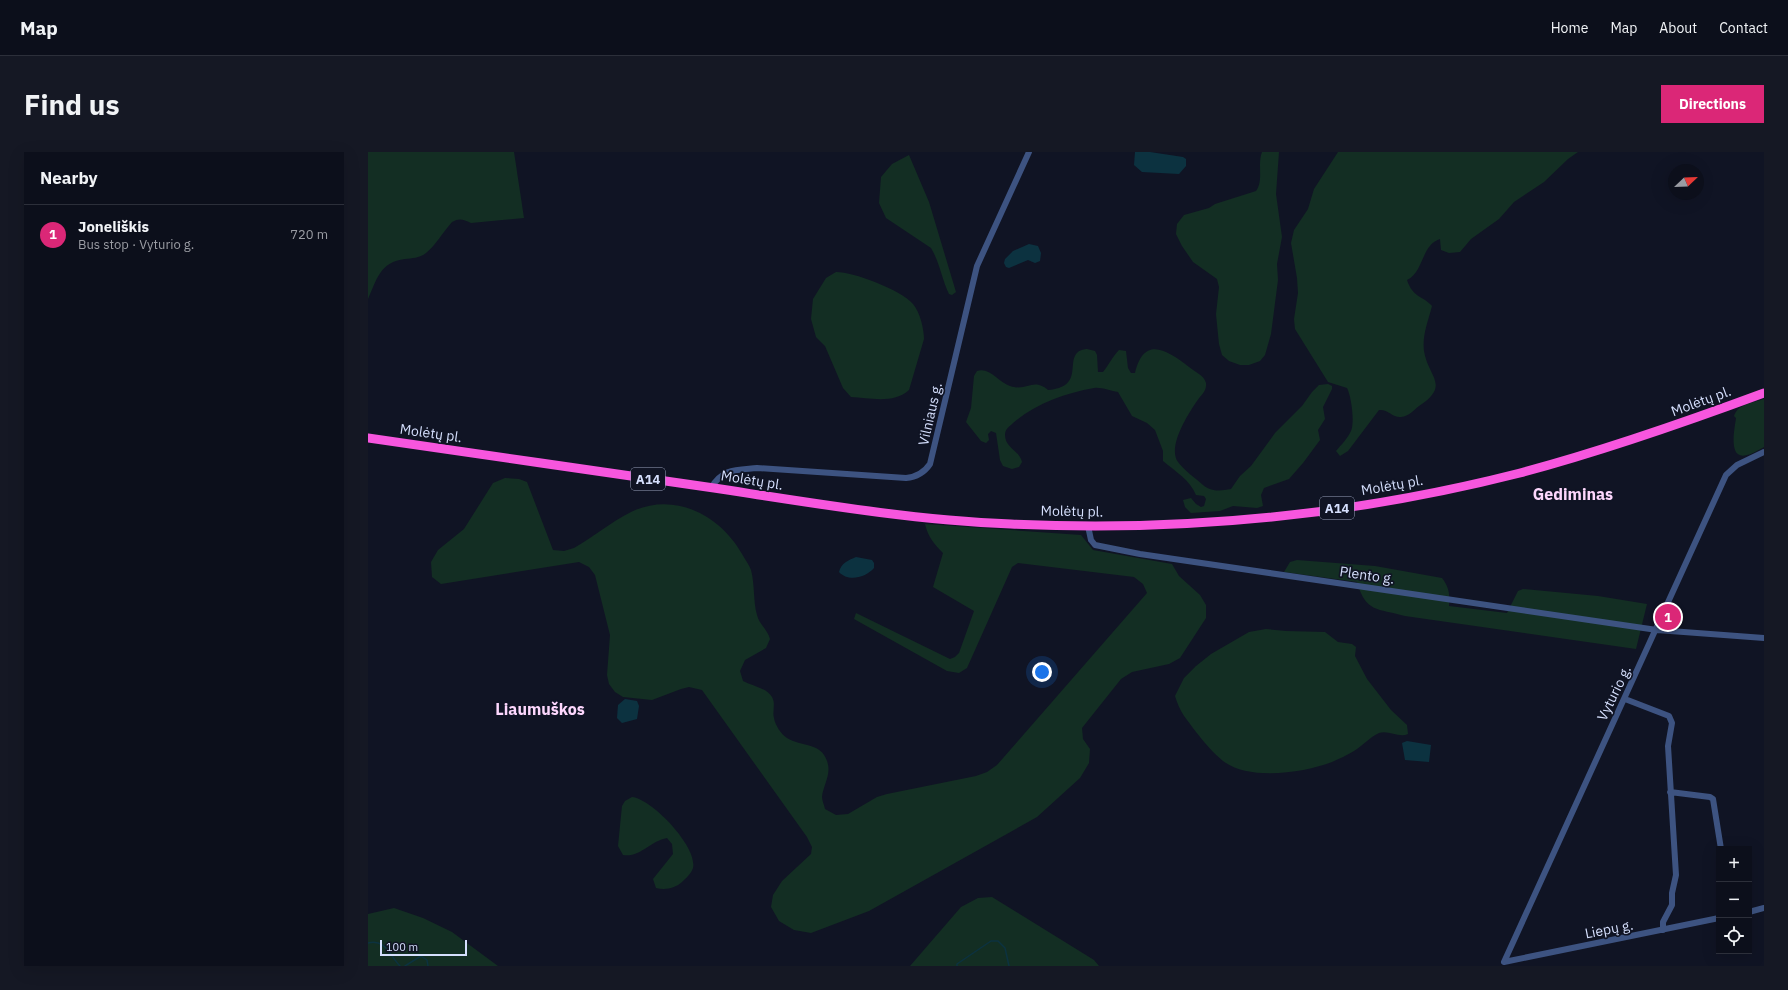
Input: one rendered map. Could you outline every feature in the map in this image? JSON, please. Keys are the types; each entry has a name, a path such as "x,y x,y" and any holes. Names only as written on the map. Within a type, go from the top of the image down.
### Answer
{"highway":[{"name":"Molėtų pl.","path":"368,438 825,505 929,518 1011,524 1088,526 1216,522 1276,516 1388,501 1518,473 1572,459 1638,438 1764,393"}],"street":[{"name":"Vilniaus g.","path":"711,488 718,478 724,474 736,470 757,468 906,478 919,475 925,471 930,464 977,266 1028,152"},
{"name":"Vyturio g.","path":"1504,962 1594,762 1657,630 1726,475 1737,465 1764,452"},
{"name":"Plento g.","path":"1088,526 1091,540 1095,545 1140,554 1657,630"},
{"path":"1657,630 1764,638"},
{"path":"1625,699 1669,716 1672,719 1668,746 1676,875 1672,893 1672,905 1663,922 1664,930"},
{"path":"1670,792 1710,797 1713,799 1721,846"},
{"path":"1752,911 1764,908"},
{"name":"Liepų g.","path":"1504,962 1716,919"}],"green space":[{"path":"368,152 514,152 524,218 471,223 463,220 452,222 430,250 424,255 397,261 385,268 377,278 368,299"},
{"path":"1262,152 1279,152 1276,194 1282,237 1277,264 1278,280 1271,334 1265,355 1260,361 1249,365 1240,365 1229,361 1222,355 1219,344 1216,314 1219,287 1217,279 1193,262 1176,234 1177,224 1184,215 1209,208 1215,204 1256,191 1260,182 1260,162"},
{"path":"1338,152 1578,152 1568,159 1544,182 1514,202 1499,219 1471,239 1460,252 1449,253 1441,250 1440,239 1429,247 1417,271 1407,280 1412,290 1432,306 1424,339 1424,351 1426,360 1435,380 1436,386 1434,392 1429,399 1411,413 1401,417 1379,410 1348,451 1340,456 1336,451 1348,436 1352,427 1353,415 1350,396 1347,388 1328,382 1295,329 1294,319 1298,293 1291,243 1294,230 1308,209 1314,189"},
{"path":"909,155 929,202 956,292 952,295 949,294 937,260 931,248 886,218 879,203 881,177 892,164"},
{"path":"836,272 865,278 888,288 907,299 918,311 924,339 909,390 903,394 889,399 851,397 843,388 825,346 816,337 811,319 813,299 826,278"},
{"path":"1087,349 1095,351 1097,355 1098,372 1103,372 1119,350 1126,351 1128,368 1131,373 1135,373 1139,361 1144,354 1150,350 1157,349 1173,355 1205,380 1206,388 1184,422 1180,431 1175,448 1175,456 1183,468 1209,489 1231,489 1240,476 1251,466 1275,433 1302,406 1312,392 1319,385 1328,384 1332,386 1332,389 1323,407 1325,419 1318,430 1320,440 1289,479 1264,488 1261,495 1263,506 1257,508 1233,506 1220,511 1191,513 1185,507 1183,500 1191,498 1201,507 1204,506 1206,499 1204,496 1196,495 1190,485 1163,461 1163,451 1155,430 1147,423 1132,416 1118,392 1094,388 1051,400 1031,410 1013,423 1006,431 1005,435 1007,443 1021,458 1022,462 1019,467 1012,469 1003,466 1000,460 996,433 991,431 988,434 989,440 986,443 981,441 966,422 971,408 974,376 977,371 986,371 1010,386 1021,387 1038,385 1043,386 1048,390 1059,388 1066,384 1070,379 1075,356 1079,351"},
{"path":"1764,399 1764,447 1751,454 1741,456 1734,448 1736,418 1734,416 1742,406"},
{"path":"505,478 519,479 527,482 553,550 564,551 574,548 631,512 647,506 663,504 694,510 709,518 733,540 751,570 757,615 770,639 766,648 745,660 740,671 743,681 763,689 770,694 774,702 776,724 787,738 815,748 824,755 827,761 828,770 822,800 825,809 836,815 848,814 877,797 976,776 987,772 997,765 1147,593 1143,584 1134,577 1018,563 1012,567 967,668 959,673 947,671 854,619 856,613 950,659 959,653 974,611 933,587 943,553 932,540 925,524 1081,535 1093,550 1172,564 1179,576 1200,595 1206,605 1206,618 1180,658 1169,664 1132,672 1121,679 1082,728 1083,739 1090,749 1089,763 1080,778 1037,817 869,911 811,933 794,930 779,921 771,907 773,895 782,881 811,854 812,847 807,837 702,690 689,687 652,700 623,697 615,692 609,684 607,675 610,635 595,575 589,567 579,562 441,584 432,577 431,562 438,550 464,529 493,483"},
{"path":"1297,560 1375,566 1442,578 1448,591 1449,606 1507,613 1518,591 1523,589 1598,596 1647,604 1636,649 1405,616 1380,610 1374,608 1364,599 1357,582 1284,572 1290,562"},
{"path":"1266,629 1325,632 1338,642 1352,644 1356,647 1355,656 1367,679 1391,710 1407,725 1408,734 1401,735 1386,732 1379,733 1354,751 1335,761 1292,772 1261,773 1247,771 1234,767 1223,761 1205,743 1186,719 1175,696 1184,678 1211,654 1249,632"},
{"path":"632,797 651,806 672,825 688,848 693,859 693,868 691,872 682,882 673,888 656,888 653,879 673,854 672,844 667,838 655,842 640,852 629,855 623,855 618,846 622,806 625,801"},
{"path":"992,897 1094,960 1099,966 910,966 961,907 978,898"},
{"path":"394,908 423,918 452,932 498,966 368,966 368,914"}],"water":[{"path":"1135,152 1150,152 1183,157 1186,159 1186,166 1179,174 1142,172 1134,165"},
{"path":"1029,244 1038,246 1041,253 1040,261 1035,263 1028,260 1009,268 1006,267 1004,263 1005,259 1013,251"},
{"path":"856,557 872,560 874,563 874,568 866,574 856,578 847,577 839,572 843,564"},
{"path":"625,699 637,701 639,706 637,719 622,723 617,718 618,705"},
{"path":"1407,741 1431,745 1429,762 1405,760 1402,743"}],"waterway":[{"path":"957,966 957,964 991,941 998,941 1005,948 1009,966"},
{"path":"368,943 374,942 383,945 400,966"},
{"path":"405,966 421,956 427,960 428,966"}],"place":[{"name":"Joneliškis","path":"1668,617"}],"district":[{"name":"Gediminas","path":"1573,494"},
{"name":"Liaumuškos","path":"540,709"}]}
